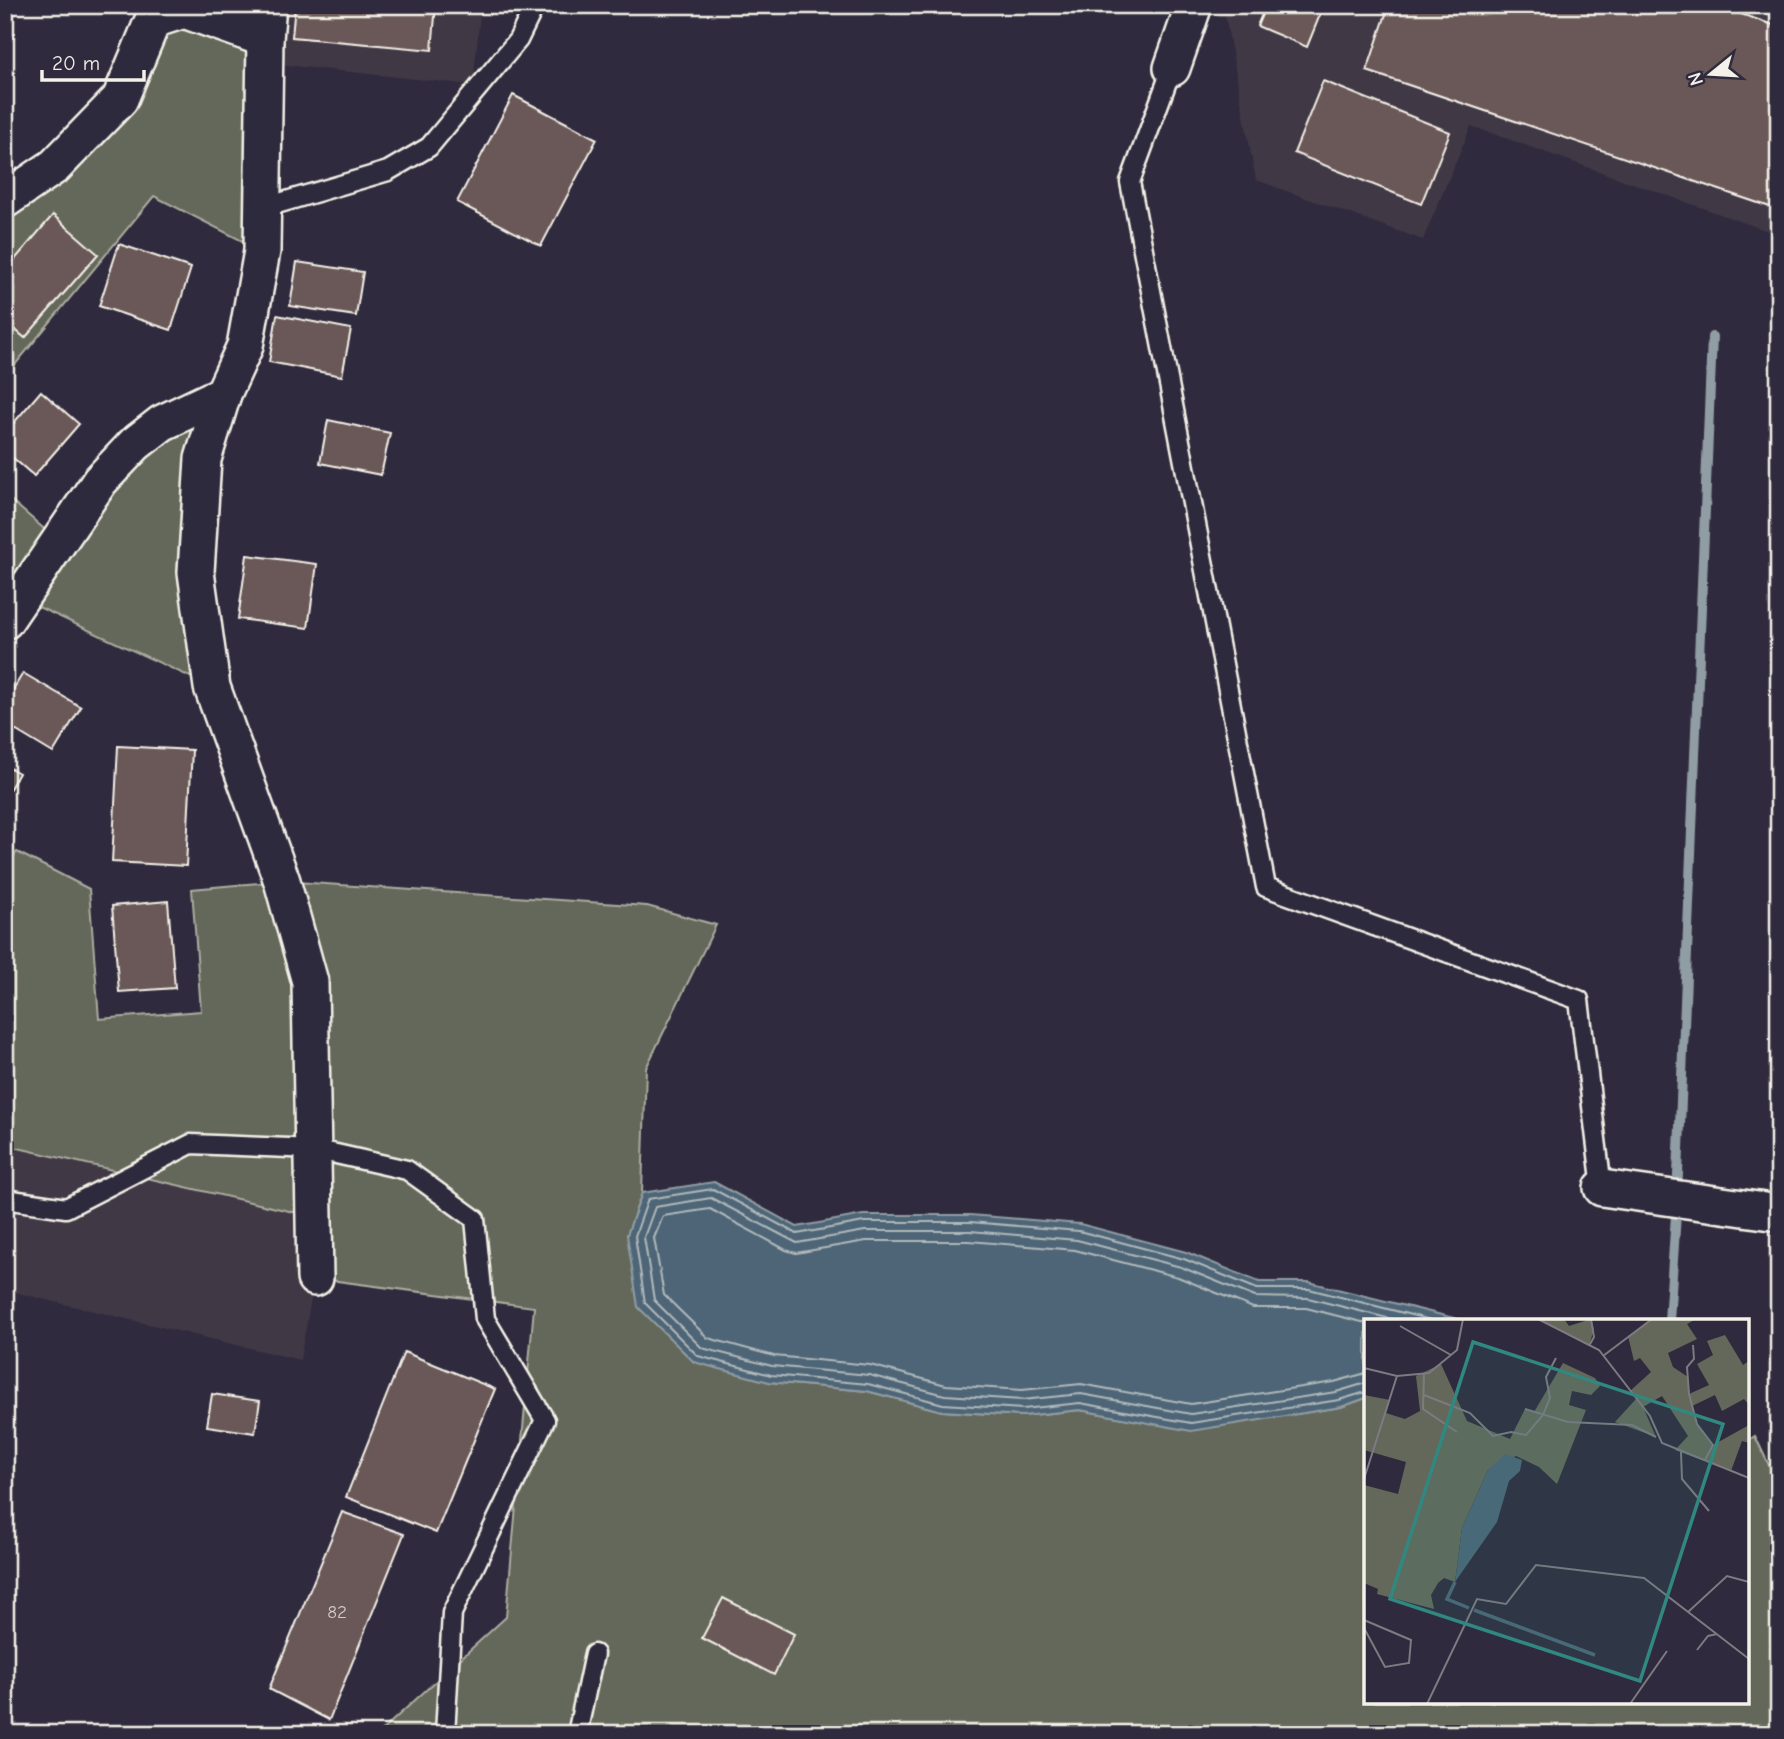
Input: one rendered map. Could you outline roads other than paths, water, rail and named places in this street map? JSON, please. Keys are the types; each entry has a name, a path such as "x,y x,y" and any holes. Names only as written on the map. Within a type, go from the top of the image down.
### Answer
{"street":[{"path":"1171,68 1194,5"},
{"path":"5,200 55,166 120,99 153,20 184,10 267,22 262,251 245,346 223,394 202,459 196,572 212,687 282,881 310,982 315,1278"},
{"path":"5,621 100,481 135,444 162,424 223,394"},
{"path":"1602,1188 1779,1213"}],"lane":[{"path":"263,208 388,171 429,147 518,40 535,5"},
{"path":"1171,68 1130,182 1266,887 1579,1000 1602,1188"},
{"path":"5,1199 66,1208 191,1144 314,1149 407,1170 475,1219 485,1319 545,1420 452,1613 445,1734"},
{"path":"577,1734 594,1654"}],"water":[{"path":"714,1182 797,1227 863,1215 970,1215 1080,1224 1186,1252 1259,1282 1309,1282 1458,1319 1364,1319 1364,1399 1341,1407 1191,1431 1080,1410 1023,1416 942,1411 867,1391 769,1382 694,1362 638,1307 627,1235 642,1193"}],"waterway":[{"path":"1669,1319 1677,1199 1712,337"}]}
